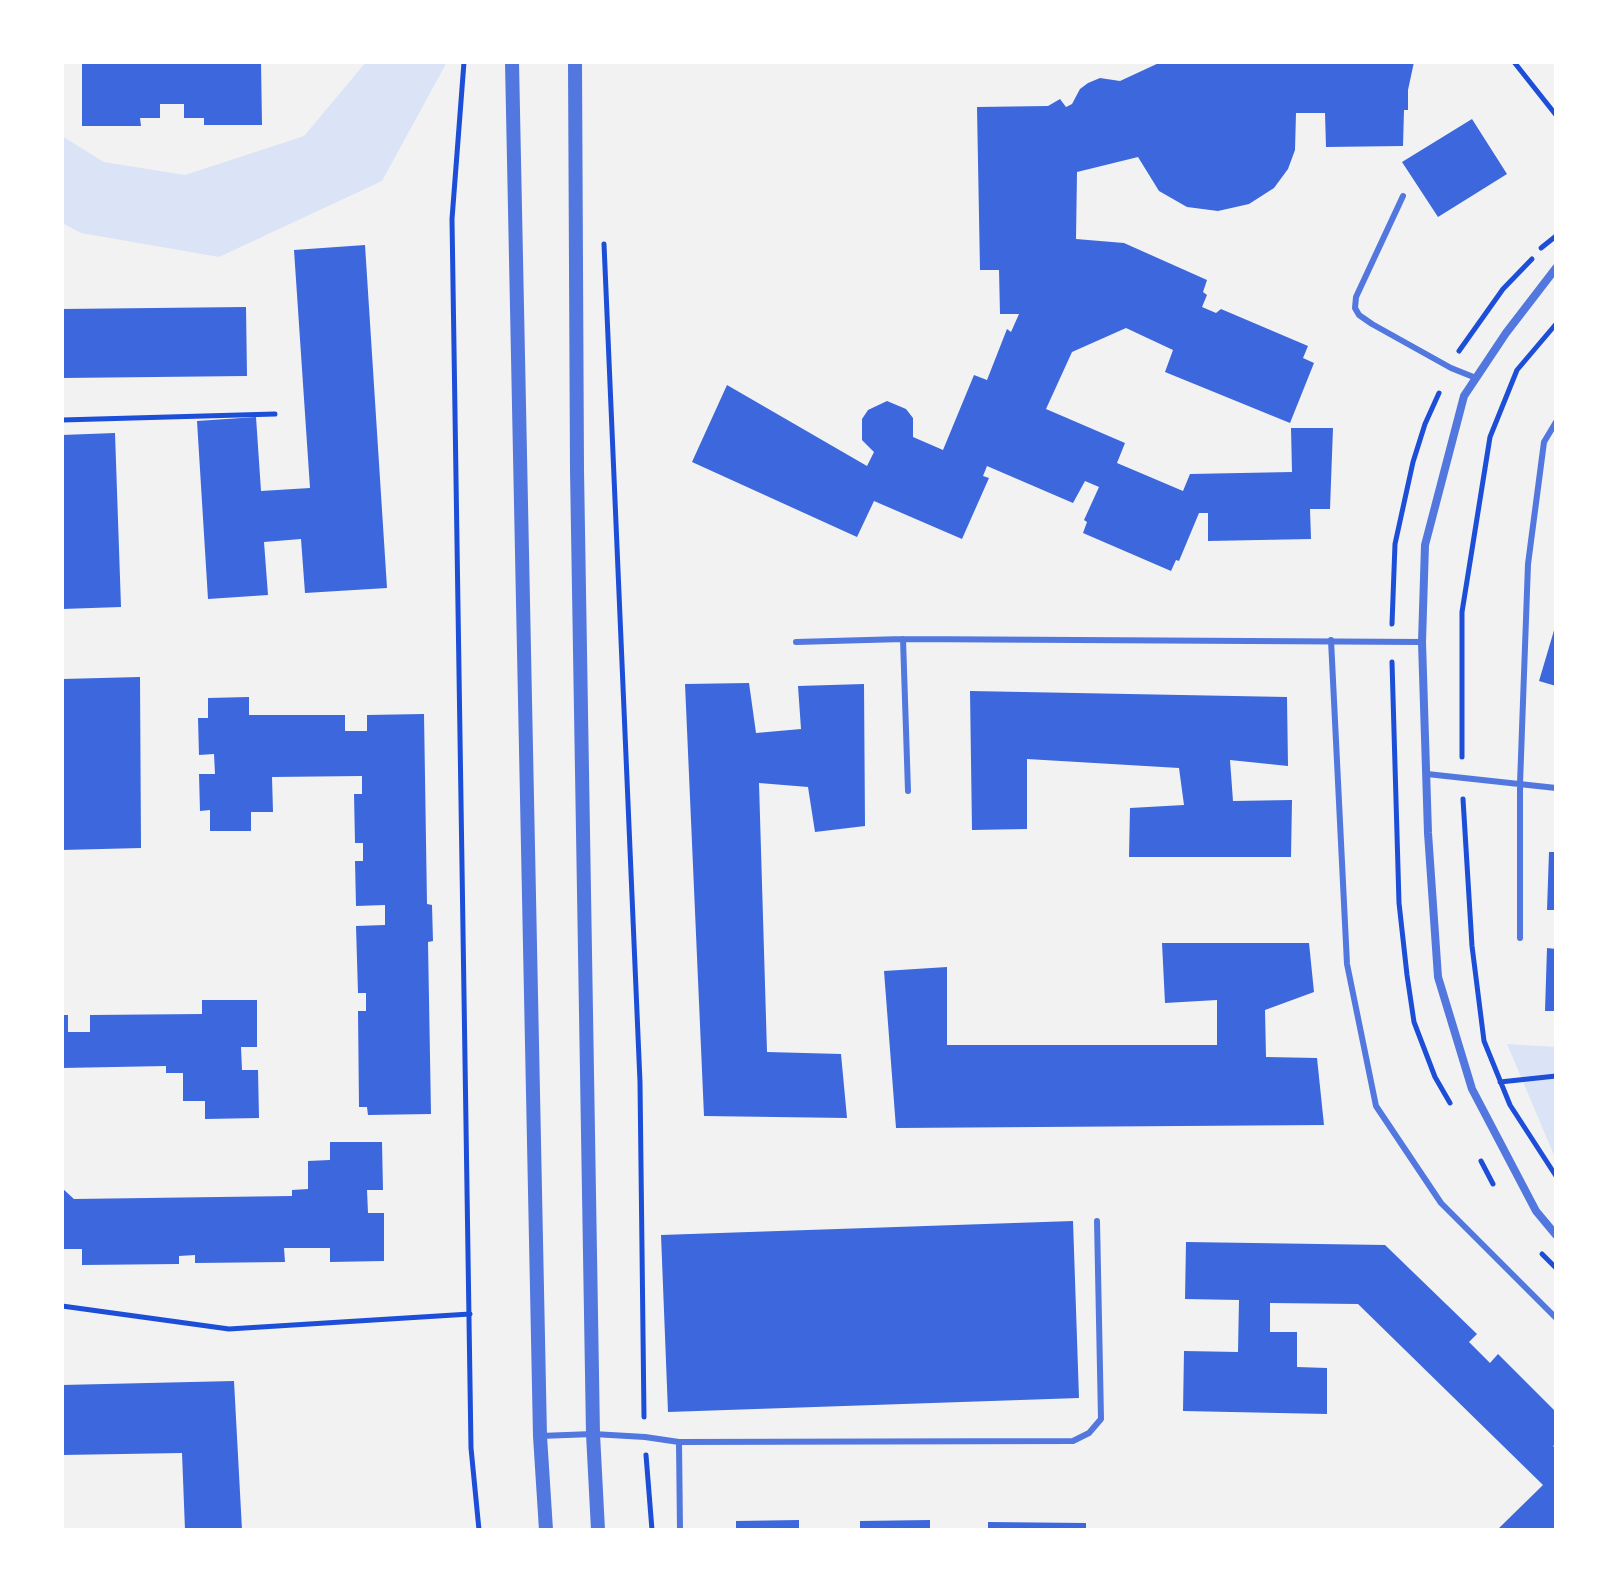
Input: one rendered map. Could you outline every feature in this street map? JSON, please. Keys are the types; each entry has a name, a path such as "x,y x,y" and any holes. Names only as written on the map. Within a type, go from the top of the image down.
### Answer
{"street":[{"path":"512,62 540,1436 546,1530"},
{"path":"575,62 577,485 593,1434 598,1530"},
{"path":"1556,268 1506,333 1464,396 1425,545 1422,642 1438,977 1472,1089 1536,1211 1556,1235"}],"lane":[{"path":"1403,196 1356,297 1355,308 1372,324 1451,368 1476,378"},
{"path":"1520,938 1520,784 1528,564 1544,442 1556,422"},
{"path":"796,642 903,639 1422,642"},
{"path":"903,639 908,791"},
{"path":"1331,640 1347,964 1376,1106 1441,1203 1556,1318"},
{"path":"1427,774 1556,788"},
{"path":"540,1436 593,1434 679,1442 1073,1441 1089,1433 1101,1419 1097,1221"},
{"path":"679,1442 680,1530"}],"path":[{"path":"464,62 452,219 471,1448 479,1530"},
{"path":"1514,62 1556,115"},
{"path":"604,236 640,1082 645,1437 652,1530"},
{"path":"1556,324 1517,370 1490,437 1462,612 1462,777 1472,946 1484,1041 1510,1105 1556,1176"},
{"path":"62,420 275,414"},
{"path":"1500,1082 1556,1076"},
{"path":"62,1306 229,1329 470,1314"}],"shaded area":[{"path":"366,62 447,62 382,181 219,257 81,233 62,223 62,136 104,162 185,175 304,136"},
{"path":"1507,1044 1556,1047 1556,1160"}],"building":[{"path":"82,62 261,62 262,125 204,125 204,118 184,118 184,104 160,104 160,118 140,118 141,126 82,126"},
{"path":"1161,62 1414,62 1408,90 1408,110 1404,110 1403,146 1326,147 1325,113 1296,113 1295,150 1288,169 1274,188 1249,204 1218,211 1187,207 1159,191 1138,157 1077,172 1076,239 1124,243 1207,280 1203,292 1207,295 1202,307 1216,313 1221,309 1308,346 1303,358 1314,363 1290,423 1165,372 1173,350 1126,328 1072,352 1046,409 1125,443 1117,463 1183,491 1190,474 1292,472 1291,428 1333,428 1330,509 1310,509 1311,539 1208,541 1208,513 1199,513 1179,561 1176,560 1171,571 1083,533 1087,522 1084,520 1099,487 1085,481 1073,503 987,466 983,476 989,478 962,539 874,501 857,537 692,462 727,385 867,466 874,452 862,440 862,419 868,410 887,401 906,409 913,418 913,437 943,450 974,375 987,380 1007,329 1011,332 1019,314 1000,314 999,270 980,270 977,107 1048,106 1060,99 1066,107 1088,83 1100,78 1120,81"},
{"path":"1472,119 1507,174 1438,217 1402,162"},
{"path":"365,245 387,588 305,593 301,539 264,542 268,595 208,599 197,421 256,417 261,491 310,488 294,250"},
{"path":"246,307 247,376 62,378 62,309"},
{"path":"115,433 121,607 62,609 62,435"},
{"path":"1556,627 1556,686 1539,681"},
{"path":"140,677 141,848 62,850 62,679"},
{"path":"749,683 756,733 801,729 798,686 864,684 865,826 815,832 808,787 759,783 767,1052 841,1054 847,1118 704,1116 685,684"},
{"path":"970,691 1287,697 1288,766 1230,760 1233,801 1292,800 1291,857 1129,857 1130,808 1184,805 1179,768 1027,759 1027,829 972,830"},
{"path":"249,697 249,715 345,715 345,731 367,731 367,715 424,714 427,904 432,905 433,941 428,942 431,1114 368,1115 367,1107 359,1107 358,1011 366,1011 366,993 358,993 356,926 385,925 385,905 356,906 355,861 363,861 363,843 355,843 354,794 362,794 362,776 272,777 273,812 251,812 251,831 210,831 210,810 200,811 199,774 215,774 214,754 199,755 198,718 208,718 208,698"},
{"path":"1549,852 1556,852 1556,910 1547,910"},
{"path":"1162,943 1309,943 1314,992 1265,1010 1266,1057 1317,1058 1324,1125 896,1128 884,971 947,967 947,1045 1217,1045 1217,1000 1165,1003"},
{"path":"1547,948 1556,949 1556,1011 1545,1011"},
{"path":"202,1000 257,1000 257,1047 241,1047 242,1070 258,1070 259,1118 205,1119 205,1101 183,1101 183,1073 166,1073 166,1066 62,1068 62,1015 68,1015 68,1032 90,1032 90,1015 202,1014"},
{"path":"330,1142 382,1142 383,1190 367,1190 368,1213 384,1213 384,1261 330,1262 330,1248 284,1248 285,1262 195,1263 195,1255 179,1256 179,1264 82,1265 82,1249 62,1249 62,1188 74,1199 292,1196 292,1190 308,1189 308,1161 330,1160"},
{"path":"1073,1221 1079,1398 668,1412 661,1235"},
{"path":"1186,1242 1385,1245 1477,1334 1469,1342 1490,1363 1498,1354 1556,1412 1556,1444 1553,1446 1556,1449 1556,1530 1497,1530 1543,1485 1358,1304 1270,1303 1270,1332 1297,1332 1297,1367 1327,1368 1327,1414 1183,1411 1184,1351 1238,1352 1239,1300 1185,1299"},
{"path":"234,1381 242,1530 185,1530 182,1453 62,1455 62,1385"},
{"path":"799,1520 799,1530 736,1530 736,1521"},
{"path":"930,1520 930,1530 860,1530 860,1521"},
{"path":"988,1522 1086,1523 1086,1530 988,1530"}]}
